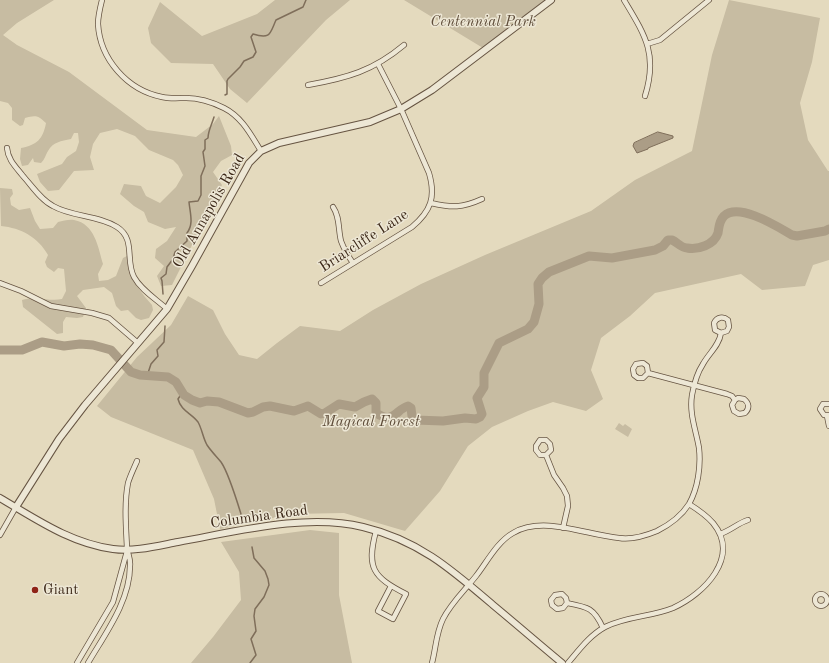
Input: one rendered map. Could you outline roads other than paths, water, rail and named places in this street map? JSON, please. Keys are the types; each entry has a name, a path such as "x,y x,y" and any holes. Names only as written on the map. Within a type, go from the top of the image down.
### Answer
{"street":[{"path":"102,0 98,17 99,34 114,69 121,76 135,86 163,98 198,99 208,101 225,108 246,126 261,151"},
{"name":"Old Annapolis Road","path":"0,535 59,439 167,309 242,173 254,156 261,151 279,143 370,122 401,109 432,90 551,0"},
{"path":"624,0 642,30 648,44 650,73 645,96"},
{"path":"648,44 660,40 709,0"},
{"path":"308,85 351,76 378,64 404,46"},
{"name":"Briarcliffe Lane","path":"321,283 412,227 424,216 431,202 432,182 429,173 401,109 378,64"},
{"path":"7,148 9,159 48,203 62,210 108,223 122,231 129,242 132,271 135,278 148,293 167,309"},
{"path":"431,202 455,207 470,204 482,199"},
{"path":"333,207 338,216 343,247 353,263"},
{"path":"0,283 51,306 92,313 109,318 138,343"},
{"path":"432,663 442,620 500,544 512,533 527,527 542,525 619,538 637,538 668,525 689,504 698,480 699,469 699,448 692,413 694,385 702,365 719,342 721,333"},
{"path":"648,373 727,394 736,400"},
{"path":"829,404 823,404 820,409 822,414 828,415 829,426"},
{"path":"546,455 554,475 567,496 568,506 563,528"},
{"path":"88,663 112,622 126,591 131,564 127,550 127,489 128,481 137,461"},
{"name":"Columbia Road","path":"0,498 59,532 77,540 114,549 127,550 145,548 300,522 329,522 376,530 401,539 429,554 453,571 562,663"},
{"path":"568,663 588,640 603,628 626,619 670,609 683,603 710,582 721,563 722,551 720,534 708,518 689,504"},
{"path":"720,534 748,520"},
{"path":"376,530 371,554 373,566 379,576 391,586 406,594 393,619 378,611 391,586"},
{"path":"77,663 112,602 127,550"},
{"path":"567,603 580,605 590,610 598,618 603,628"}],"waterway":[{"path":"225,95 227,94 228,79 244,61 253,57 256,52 251,37 253,34 267,36 271,32 276,20 303,7 306,0"},
{"path":"163,294 161,278 166,274 167,267 173,259 175,252 187,241 187,233 191,222 189,202 198,201 201,195 201,176 205,166 203,152 205,149 205,140 208,138 209,130 214,117"},
{"path":"0,350 22,350 42,342 64,346 80,344 93,345 111,350 131,372 140,375 168,377 176,382 184,395 192,400 200,403 207,401 219,402 248,413 270,406 294,411 308,406 321,414 339,404 355,407 372,399 376,403 376,413 387,417 391,417 408,406 411,408 412,416 415,420 443,421 465,418 476,419 482,414 477,398 484,387 484,373 499,343 528,329 534,322 539,304 538,284 549,272 589,256 612,258 655,250 663,246 668,240 672,240 685,248 705,246 713,241 718,233 721,220 724,216 731,212 739,212 758,217 792,235 797,236 829,229"},
{"path":"147,376 151,364 158,356 157,350 164,342 165,326"},
{"path":"182,393 178,399 179,403 198,422 207,445 224,467 241,514"},
{"path":"250,663 256,655 251,639 256,631 254,616 255,609 264,597 269,585 265,571 254,558 252,547"}],"place":[{"name":"Giant","path":"35,590"}],"park label":[{"name":"Centennial Park","path":"483,22"},
{"name":"Magical Forest","path":"371,422"}]}
